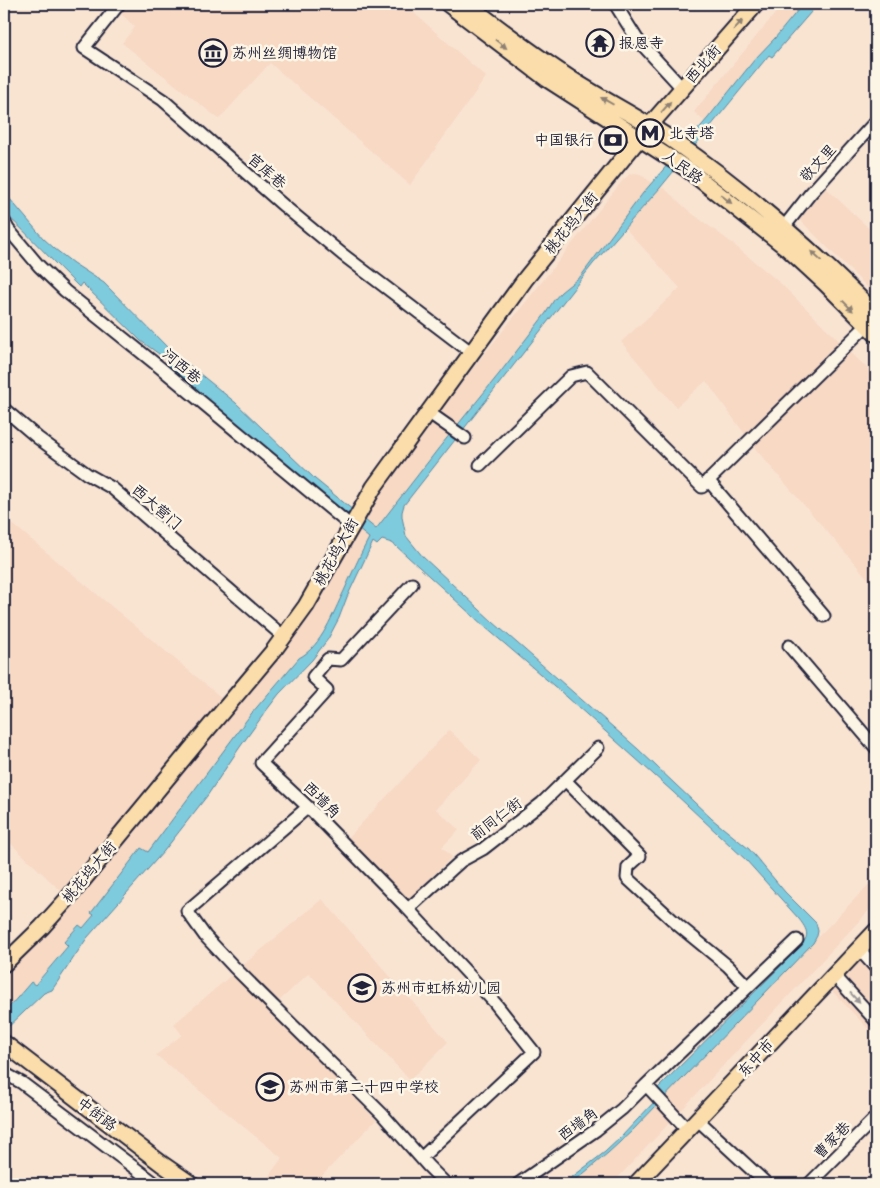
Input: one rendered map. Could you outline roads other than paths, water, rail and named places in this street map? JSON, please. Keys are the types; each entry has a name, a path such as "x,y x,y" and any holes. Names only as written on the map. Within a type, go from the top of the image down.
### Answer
{"main road":[{"name":"人民路","path":"448,4 548,79 667,156 692,163 722,177 784,227 818,258 873,325"},
{"name":"人民路","path":"467,4 554,68 675,142 692,163 873,325"},
{"name":"西北街","path":"650,125 756,4"},
{"name":"桃花坞大街","path":"4,964 69,897 284,637 312,595 386,469 526,278 650,125"},
{"name":"东中市","path":"636,1184 876,931"},
{"name":"中街路","path":"4,1043 191,1184"}],"street":[{"name":"官库巷","path":"120,4 84,48 164,100 284,206 342,254 472,353"},
{"path":"615,4 637,39 682,88"},
{"name":"敬文里","path":"784,227 810,194 876,121"},
{"name":"河西巷","path":"4,221 8,229 39,266 65,291 354,521"},
{"path":"480,465 571,376 587,372 702,487 802,390 873,325"},
{"path":"428,412 465,438"},
{"name":"西大营门","path":"6,415 87,474 112,488 284,637"},
{"path":"708,480 824,616"},
{"name":"西墙角","path":"412,584 341,660 328,659 313,677 328,690 261,763 308,807 408,909 495,1003 534,1052 421,1158"},
{"path":"789,646 876,748"},
{"name":"前同仁街","path":"408,909 461,861 483,849 527,815 598,748"},
{"path":"566,780 640,856 628,867 627,878 728,966 748,987"},
{"path":"308,807 187,911 205,936 234,967 382,1114 446,1184"},
{"name":"西墙角","path":"518,1184 596,1130 648,1087 797,940"},
{"path":"859,949 876,968"},
{"path":"834,975 876,1021"},
{"path":"4,1073 22,1084 156,1184"},
{"path":"648,1087 662,1102 767,1184"},
{"name":"曹家巷","path":"810,1184 876,1117"}],"water":[{"path":"803,4 818,4 772,57 769,55 660,188 593,264 404,505 402,517 406,536 423,557 493,622 638,749 712,819 749,849 785,892 816,923 818,931 813,943 632,1131 571,1184 563,1184 605,1152 621,1137 655,1101 650,1096 796,951 803,943 806,932 799,919 746,860 673,792 396,546 382,540 377,545 373,542 339,618 328,639 312,660 279,694 207,796 164,851 87,938 52,990 44,993 4,1031 4,1013 31,982 35,985 68,946 64,942 79,925 83,928 94,915 91,913 141,848 148,852 251,714 299,658 314,646 331,619 369,538 293,476 225,414 165,369 170,362 141,341 82,283 79,287 4,212 4,192 43,238 55,249 104,283 168,348 236,403 315,479 376,529 499,374 554,300 581,276 643,193"}],"place":[{"name":"报恩寺","path":"600,43"},
{"name":"苏州丝绸博物馆","path":"213,53"},
{"name":"北寺塔","path":"650,133"},
{"name":"中国银行","path":"613,140"},
{"name":"苏州市虹桥幼儿园","path":"362,988"},
{"name":"苏州市第二十四中学校","path":"270,1087"}]}
